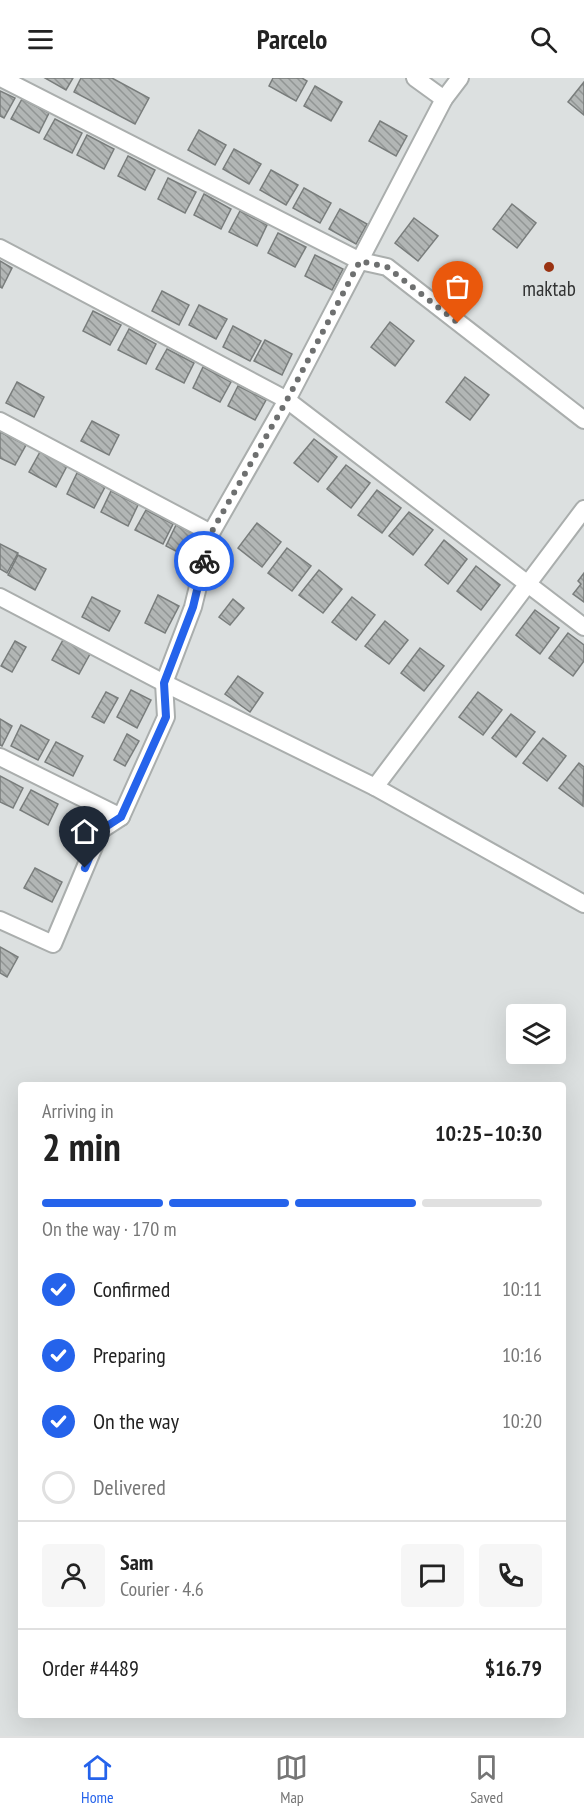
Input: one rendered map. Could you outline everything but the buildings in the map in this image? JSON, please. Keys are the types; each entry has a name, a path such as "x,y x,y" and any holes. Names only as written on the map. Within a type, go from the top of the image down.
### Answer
{"street":[{"path":"1,78 360,261 387,267 584,420"},
{"path":"415,78 444,99"},
{"path":"0,920 53,944 101,830 121,817 166,717 164,683 193,607 211,533 287,400 444,99 460,78"},
{"path":"0,248 287,400 584,627"},
{"path":"0,421 211,533"},
{"path":"375,787 584,509"},
{"path":"0,597 164,683 375,787 584,904"},
{"path":"0,757 121,817"}],"way so far":[{"path":"204,561 211,533 287,400 360,261 387,267 458,323"}],"place":[{"name":"maktab","path":"549,267"}],"route":[{"path":"85,868 101,830 121,817 166,717 164,683 193,607 204,561"}]}
